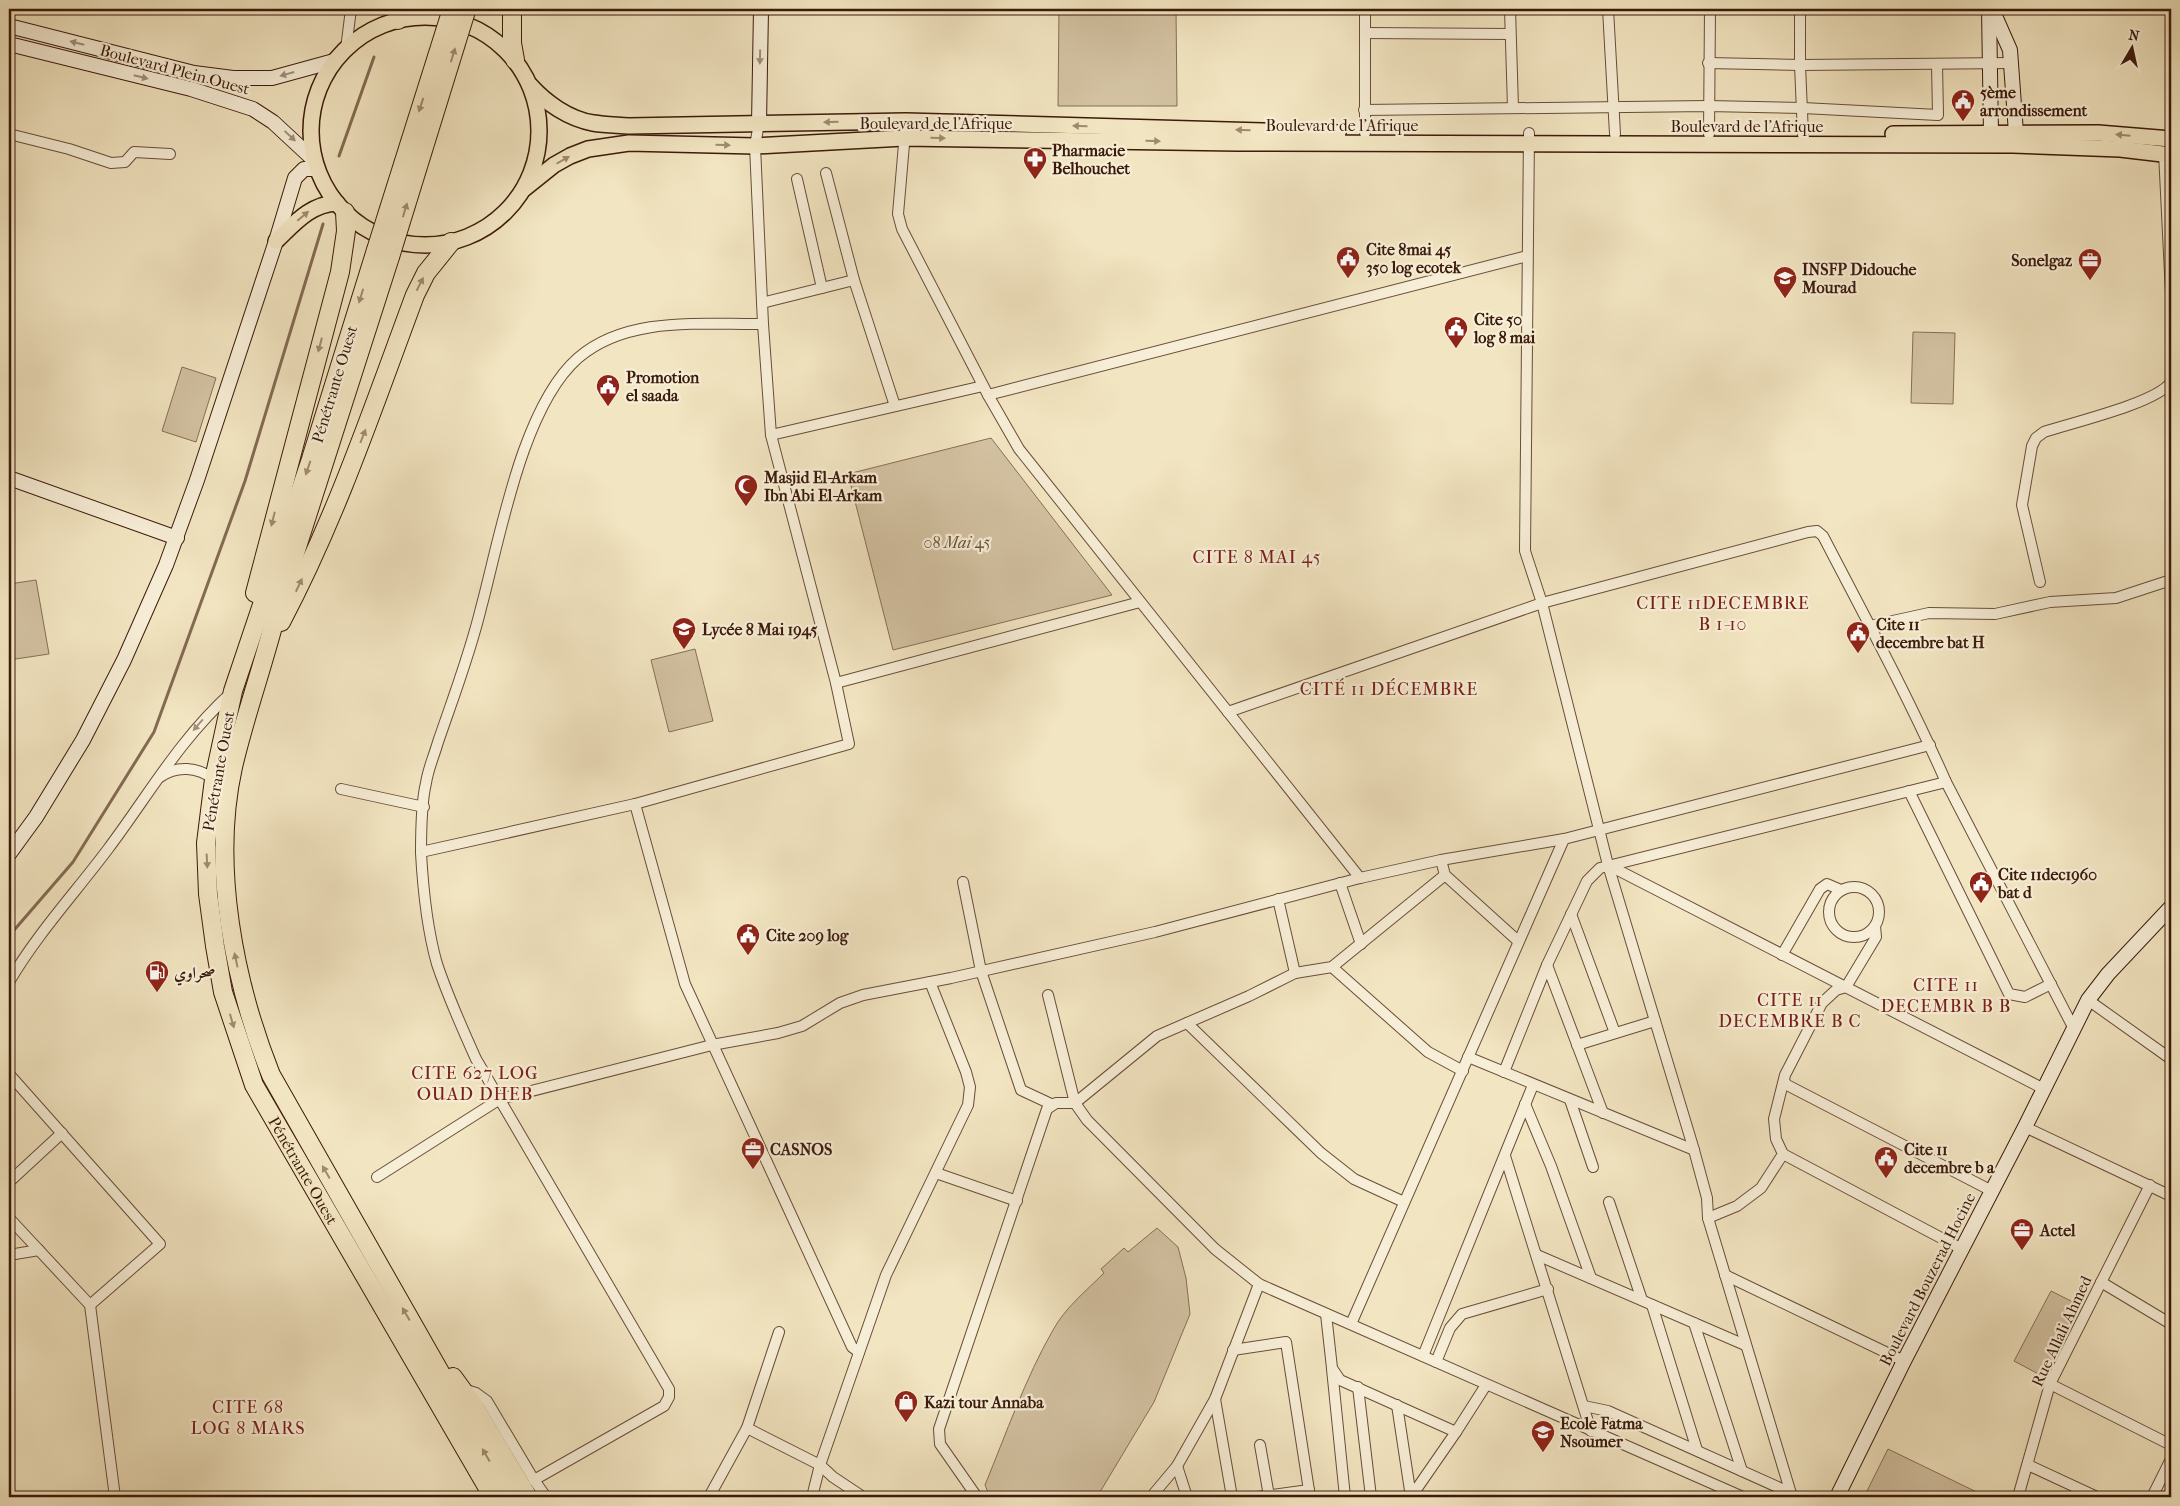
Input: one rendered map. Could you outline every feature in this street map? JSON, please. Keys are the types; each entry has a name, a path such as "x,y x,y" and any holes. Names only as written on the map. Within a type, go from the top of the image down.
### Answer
{"highway":[{"path":"512,9 512,42 515,60"},
{"name":"Pénétrante Ouest","path":"462,10 383,253 233,691 214,779 206,843 208,894 223,992 254,1085 493,1497"},
{"path":"250,640 254,595 340,272 346,231 341,208"},
{"path":"269,644 291,604 326,527 415,294 426,273 451,242"},
{"name":"Pénétrante Ouest","path":"383,253 278,602 269,644 253,692 233,768 224,843 233,942 242,988 254,1033 271,1075 511,1497"},
{"path":"425,1346 462,1389 528,1497"},
{"path":"414,1360 421,1386 432,1414 479,1497"}],"main road":[{"path":"403,14 449,19 474,28 496,41 515,60 530,85 538,111 540,138 535,164 524,189 510,208 493,223 473,235 451,242 423,245 394,241 368,230 341,208 316,165 311,134 313,108 321,83 334,61 346,48 364,34 403,14"},
{"name":"Boulevard de l'Afrique","path":"530,85 541,98 562,112 592,123 629,126 906,121 1528,138 2013,145 2120,149 2168,154"},
{"name":"Boulevard de l'Afrique","path":"524,189 554,165 570,156 588,149 629,143 755,146 904,138 1238,143 1528,138 1614,134 2016,133 2098,133 2171,140"},
{"path":"276,241 312,209 324,204 341,208"}],"street":[{"path":"346,48 351,9"},
{"path":"421,852 635,804 849,744 836,683 771,435 763,324 755,146 759,123 761,9"},
{"path":"1365,9 1365,133"},
{"path":"1510,9 1513,108"},
{"path":"1608,9 1614,134"},
{"path":"1709,134 1708,63 1710,9"},
{"path":"1800,9 1800,65 1804,135"},
{"path":"1990,9 2010,50 2016,133"},
{"path":"1990,9 1991,134"},
{"name":"Boulevard Plein Ouest","path":"9,26 194,72 233,78 272,78 334,61"},
{"path":"1365,33 1510,34"},
{"name":"Boulevard Plein Ouest","path":"9,44 190,89 254,109 273,122 316,165"},
{"path":"1708,63 1800,65 2011,63"},
{"path":"1364,110 1708,106 1803,108 1938,115 1937,64"},
{"path":"906,121 898,214 902,229 1019,449 1360,878"},
{"path":"9,134 70,149 111,163 124,162 134,152 170,154"},
{"path":"1528,138 1525,551 1542,603 1598,830 1694,1150 1707,1198 1708,1218 1745,1345 1792,1495"},
{"path":"2168,154 2171,294"},
{"path":"9,854 60,779 100,708 127,652 177,538 297,174 304,169 316,165"},
{"path":"826,173 854,280 895,406"},
{"path":"797,179 822,288"},
{"path":"771,435 895,406 986,390 1527,256"},
{"path":"762,303 854,280"},
{"path":"534,1480 664,1406 669,1393 668,1386 476,1059 455,1013 437,962 428,923 421,852 425,784 481,610 491,562 518,468 536,420 560,378 578,358 601,343 630,331 664,326 763,324"},
{"path":"2040,582 2022,505 2028,463 2036,438 2044,432 2116,410 2158,394 2171,382"},
{"path":"9,478 177,538"},
{"path":"1228,712 1542,603 1817,531 1823,536 1870,626 1930,745 1946,782 2074,1029"},
{"path":"1870,626 1929,613 1995,614 2050,602 2116,598 2171,580"},
{"path":"836,683 1140,602"},
{"path":"9,982 26,953 108,848 195,728 233,691"},
{"path":"377,1177 500,1099 712,1045 778,1033 802,1026 840,1003 863,995 1155,932 1360,878 1441,860 1564,839 1930,745"},
{"path":"155,781 170,771 189,769 198,770 214,779"},
{"path":"1504,1072 1547,964 1587,881 1600,868 1946,782"},
{"path":"341,789 424,807"},
{"path":"1909,791 2009,994 2024,997 2051,984"},
{"path":"635,804 685,984 852,1347 859,1352"},
{"path":"1351,1324 1564,839"},
{"path":"1441,860 1445,875 1518,942"},
{"path":"1608,865 2044,1089"},
{"path":"963,882 981,971 1021,1090 1051,1104 1075,1103 1157,1036 1249,996 1295,973 1332,967 1445,875"},
{"path":"1340,883 1361,944"},
{"path":"1782,955 1820,889 1827,884 1841,890"},
{"path":"1875,926 1862,935 1854,937 1839,932 1834,926 1829,911 1831,903 1841,890 1847,888 1860,888 1872,894 1878,905 1879,912 1875,926 1876,937 1846,988 1836,990 1822,1003 1785,1075 1774,1119 1776,1139 1783,1154 1962,1249"},
{"path":"1278,899 1295,973"},
{"name":"Boulevard Bouzerad Hocine","path":"1837,1497 1904,1361 2026,1127 2088,1000 2108,974 2171,907"},
{"path":"1572,914 1615,1033"},
{"path":"1547,964 1603,1113"},
{"path":"1332,967 1428,1052 1463,1071"},
{"path":"812,1497 820,1465 886,1275 968,1105 970,1087 966,1072 930,982"},
{"path":"1048,995 1075,1103 1087,1120 1215,1249 1259,1284 1743,1497"},
{"path":"2088,1000 2171,1059"},
{"path":"1576,1044 1655,1021"},
{"path":"1187,1023 1321,1153 1354,1179 1404,1202"},
{"path":"1468,1057 1694,1150"},
{"path":"9,1074 160,1244 90,1305"},
{"path":"1784,1081 1787,1086 1992,1191"},
{"path":"1423,1356 1533,1085"},
{"path":"1570,1100 1593,1167"},
{"path":"977,1497 940,1444 939,1429 1047,1109 1051,1104"},
{"path":"1526,1104 1551,1166 1591,1278"},
{"path":"2026,1127 2171,1196"},
{"path":"9,1182 62,1133"},
{"path":"1708,1218 1738,1206 1761,1188 1783,1154"},
{"path":"1504,1156 1548,1289 1591,1431"},
{"path":"936,1173 1017,1201"},
{"name":"Rue Allali Ahmed","path":"2018,1497 2050,1384 2150,1185"},
{"path":"1609,1202 1647,1302 1697,1450"},
{"path":"9,1218 90,1305 115,1497"},
{"path":"9,1255 39,1250"},
{"path":"1537,1255 1745,1345"},
{"path":"1725,1275 1904,1361"},
{"path":"2101,1282 2171,1324"},
{"path":"1151,1497 1177,1466 1215,1399 1259,1284"},
{"path":"1436,1362 1450,1328 1462,1314 1548,1289"},
{"path":"1326,1314 1345,1497"},
{"path":"1694,1323 1742,1471"},
{"path":"709,1497 747,1428 779,1332"},
{"path":"1233,1350 1286,1342 1309,1494 1264,1497 1260,1445"},
{"path":"1332,1368 1340,1380 1456,1432"},
{"path":"2050,1384 2171,1445"},
{"path":"1409,1497 1456,1432 1486,1385"},
{"path":"1358,1387 1371,1497"},
{"path":"462,1389 476,1393 487,1401 546,1497"},
{"path":"1215,1399 1232,1497"},
{"path":"1397,1405 1409,1497"},
{"path":"1584,1406 1608,1411 1792,1495"},
{"path":"747,1428 820,1465 833,1477 862,1497"},
{"path":"2152,1497 2171,1459"},
{"path":"2028,1465 2097,1497"},
{"path":"1177,1466 1188,1497"}],"green space":[{"path":"1059,9 1176,9 1177,106 1058,106"},
{"path":"1913,332 1955,333 1953,404 1911,403"},
{"path":"182,367 216,378 196,442 162,431"},
{"name":"08 Mai 45","path":"991,438 1112,595 893,650 848,474"},
{"path":"36,580 49,654 9,660 9,584"},
{"path":"695,649 713,721 669,732 651,660"},
{"path":"1157,1228 1178,1247 1186,1278 1190,1314 1154,1402 1097,1497 990,1497 985,1485 1025,1387 1058,1322 1076,1300 1104,1273 1101,1269 1124,1248 1128,1252"},
{"path":"2051,1291 2083,1307 2046,1378 2014,1361"},
{"path":"1888,1449 1987,1497 1864,1497"}],"waterway":[{"path":"339,156 374,57"},
{"path":"9,936 73,862 154,732 245,481 323,224"}],"place":[{"name":"5ème arrondissement","path":"1963,122"},
{"name":"Pharmacie Belhouchet","path":"1035,180"},
{"name":"Cite 8mai 45 350 log ecotek","path":"1348,279"},
{"name":"Sonelgaz","path":"2090,281"},
{"name":"INSFP Didouche Mourad","path":"1785,299"},
{"name":"Cite 50 log 8 mai","path":"1456,349"},
{"name":"Promotion el saada","path":"608,407"},
{"name":"Masjid El-Arkam Ibn Abi El-Arkam","path":"746,507"},
{"name":"Lycée 8 Mai 1945","path":"684,650"},
{"name":"Cite 11 decembre bat H","path":"1858,654"},
{"name":"Cite 11dec1960 bat d","path":"1981,904"},
{"name":"Cite 209 log","path":"748,956"},
{"name":"صحراوي","path":"157,993"},
{"name":"CASNOS","path":"753,1170"},
{"name":"Cite 11 decembre b a","path":"1886,1179"},
{"name":"Actel","path":"2022,1251"},
{"name":"Kazi tour Annaba","path":"906,1423"},
{"name":"Ecole Fatma Nsoumer","path":"1543,1453"}],"district":[{"name":"CITE 8 MAI 45","path":"1257,557"},
{"name":"CITE 11DECEMBRE B 1-10","path":"1723,613"},
{"name":"CITÉ 11 DÉCEMBRE","path":"1389,689"},
{"name":"CITE 11 DECEMBR B B","path":"1946,995"},
{"name":"CITE 11 DECEMBRE B C","path":"1790,1010"},
{"name":"CITE 627 LOG OUAD DHEB","path":"475,1083"},
{"name":"CITE 68 LOG 8 MARS","path":"248,1417"}]}
